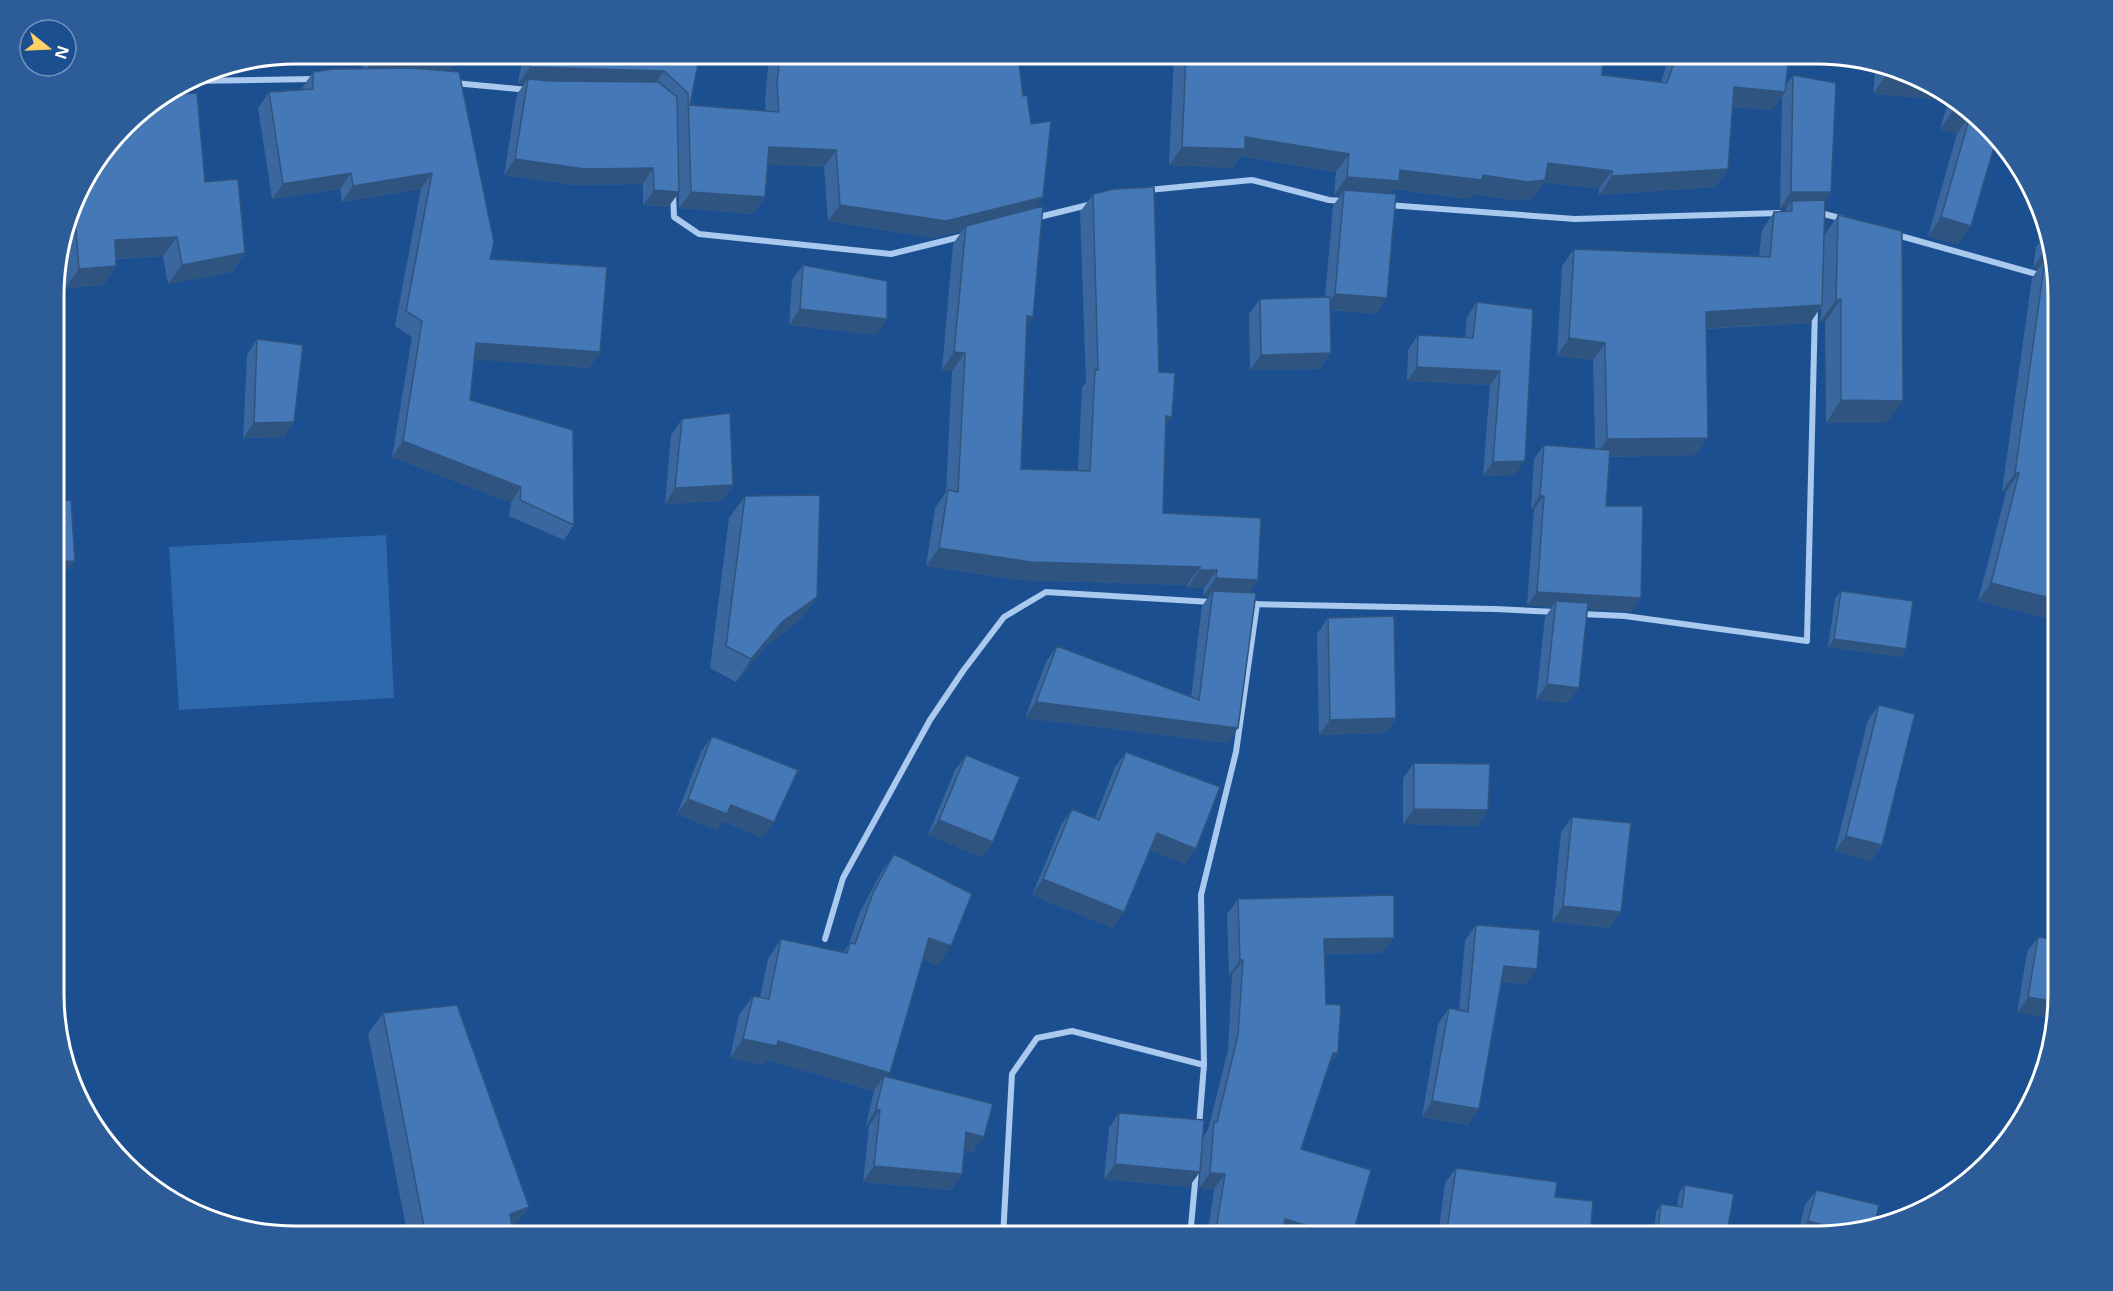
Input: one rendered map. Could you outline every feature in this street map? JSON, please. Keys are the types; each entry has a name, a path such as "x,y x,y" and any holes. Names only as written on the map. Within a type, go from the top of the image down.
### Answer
{"street":[{"path":"212,81 321,79"},
{"path":"447,82 538,91"},
{"path":"1140,192 1151,189 1252,180 1329,200 1352,202"},
{"path":"673,181 674,217 699,234 891,254 970,234"},
{"path":"1027,220 1095,203"},
{"path":"1376,204 1575,219 1783,213"},
{"path":"1806,212 1818,212 1851,221"},
{"path":"1817,224 1818,212"},
{"path":"1895,234 2048,277"},
{"path":"1578,614 1624,616 1807,640 1816,295"},
{"path":"825,939 843,878 930,720 1004,617 1046,592 1222,602"},
{"path":"1245,604 1495,609 1566,613"},
{"path":"1199,1134 1204,1065 1201,896 1236,752 1257,604"},
{"path":"1004,1226 1012,1074 1037,1038 1072,1031 1204,1065"},
{"path":"1191,1226 1196,1168"}],"shaded area":[{"path":"386,535 394,698 179,710 169,547"}],"building":[{"path":"530,64 698,64 690,105 779,112 777,84 779,64 1019,64 1023,96 1027,95 1031,124 1051,121 1043,197 946,221 840,205 836,150 769,147 765,197 691,192 688,93 664,71 530,67"},
{"path":"1186,64 1603,64 1602,75 1667,83 1674,64 1788,64 1785,92 1734,87 1728,169 1612,176 1612,171 1548,163 1545,180 1527,182 1483,175 1482,180 1400,170 1399,181 1347,177 1349,154 1245,137 1245,149 1182,147"},
{"path":"412,68 459,72 494,242 490,259 607,267 600,352 476,343 470,400 573,430 574,525 520,500 521,487 403,441 422,321 406,311 432,173 353,186 351,173 283,184 269,92 313,89 313,72 334,69"},
{"path":"1793,75 1836,83 1831,192 1791,192"},
{"path":"528,79 658,82 677,97 679,192 654,190 653,168 585,169 515,159"},
{"path":"197,93 205,182 238,179 245,253 182,265 177,237 115,240 116,266 79,269 76,226 88,194 122,144 155,113 185,94"},
{"path":"1968,122 1994,148 1971,226 1941,217"},
{"path":"1154,187 1159,372 1175,373 1172,417 1166,416 1163,513 1261,518 1258,580 1216,578 1217,570 1200,570 1200,567 1031,562 939,548 948,490 958,492 965,353 954,352 966,226 1043,206 1033,317 1027,316 1021,469 1090,471 1095,369 1098,370 1093,194 1114,189"},
{"path":"1344,190 1396,194 1387,298 1335,294"},
{"path":"1825,200 1822,305 1706,312 1708,438 1607,439 1605,343 1569,338 1574,249 1770,257 1774,212 1792,211 1792,201"},
{"path":"1838,215 1902,231 1903,401 1841,400 1841,299 1836,300"},
{"path":"2045,260 2048,282 2048,597 1991,583 2019,473 2015,473"},
{"path":"803,265 887,281 887,319 800,309"},
{"path":"1330,297 1331,353 1261,355 1260,299"},
{"path":"1477,302 1533,309 1525,461 1493,462 1500,371 1417,367 1418,335 1473,338"},
{"path":"257,339 303,345 294,422 254,423"},
{"path":"730,413 733,485 675,488 682,419"},
{"path":"1544,445 1610,450 1606,506 1643,506 1641,598 1537,592 1544,496 1540,495"},
{"path":"820,495 817,597 782,622 751,659 726,646 745,496"},
{"path":"64,500 71,500 75,561 64,562"},
{"path":"1213,591 1256,593 1238,728 1036,702 1057,646 1199,700"},
{"path":"1841,591 1913,601 1906,649 1834,639"},
{"path":"1556,601 1588,603 1579,688 1547,684"},
{"path":"1394,616 1396,718 1330,720 1328,618"},
{"path":"1879,705 1915,714 1882,845 1846,836"},
{"path":"712,736 798,770 774,822 731,805 727,814 688,799"},
{"path":"1126,752 1220,787 1196,849 1157,833 1124,912 1043,879 1072,809 1099,820"},
{"path":"966,755 1020,777 993,842 939,820"},
{"path":"1414,763 1490,764 1488,810 1414,809"},
{"path":"1572,817 1631,823 1621,912 1563,906"},
{"path":"894,854 972,894 951,946 929,938 890,1073 778,1041 777,1046 743,1039 753,996 769,999 781,939 847,953 850,943 855,944 873,893"},
{"path":"1394,895 1394,938 1324,939 1326,1004 1341,1005 1338,1053 1333,1053 1301,1149 1371,1170 1355,1226 1309,1226 1285,1219 1284,1226 1217,1226 1225,1174 1210,1173 1214,1122 1217,1122 1238,1035 1243,960 1240,960 1238,899"},
{"path":"1476,925 1540,930 1537,969 1504,966 1479,1109 1432,1101 1449,1008 1468,1012"},
{"path":"2038,937 2048,938 2048,1000 2028,997"},
{"path":"457,1005 529,1207 510,1214 512,1226 424,1226 383,1013"},
{"path":"884,1076 993,1104 984,1137 966,1132 962,1174 874,1166 880,1110 876,1109"},
{"path":"1119,1113 1204,1120 1200,1172 1115,1164"},
{"path":"1456,1168 1557,1182 1555,1197 1593,1201 1591,1226 1448,1226"},
{"path":"1685,1185 1734,1194 1728,1226 1658,1226 1661,1204 1682,1207"},
{"path":"1816,1190 1879,1205 1876,1219 1831,1226 1808,1221"}]}
